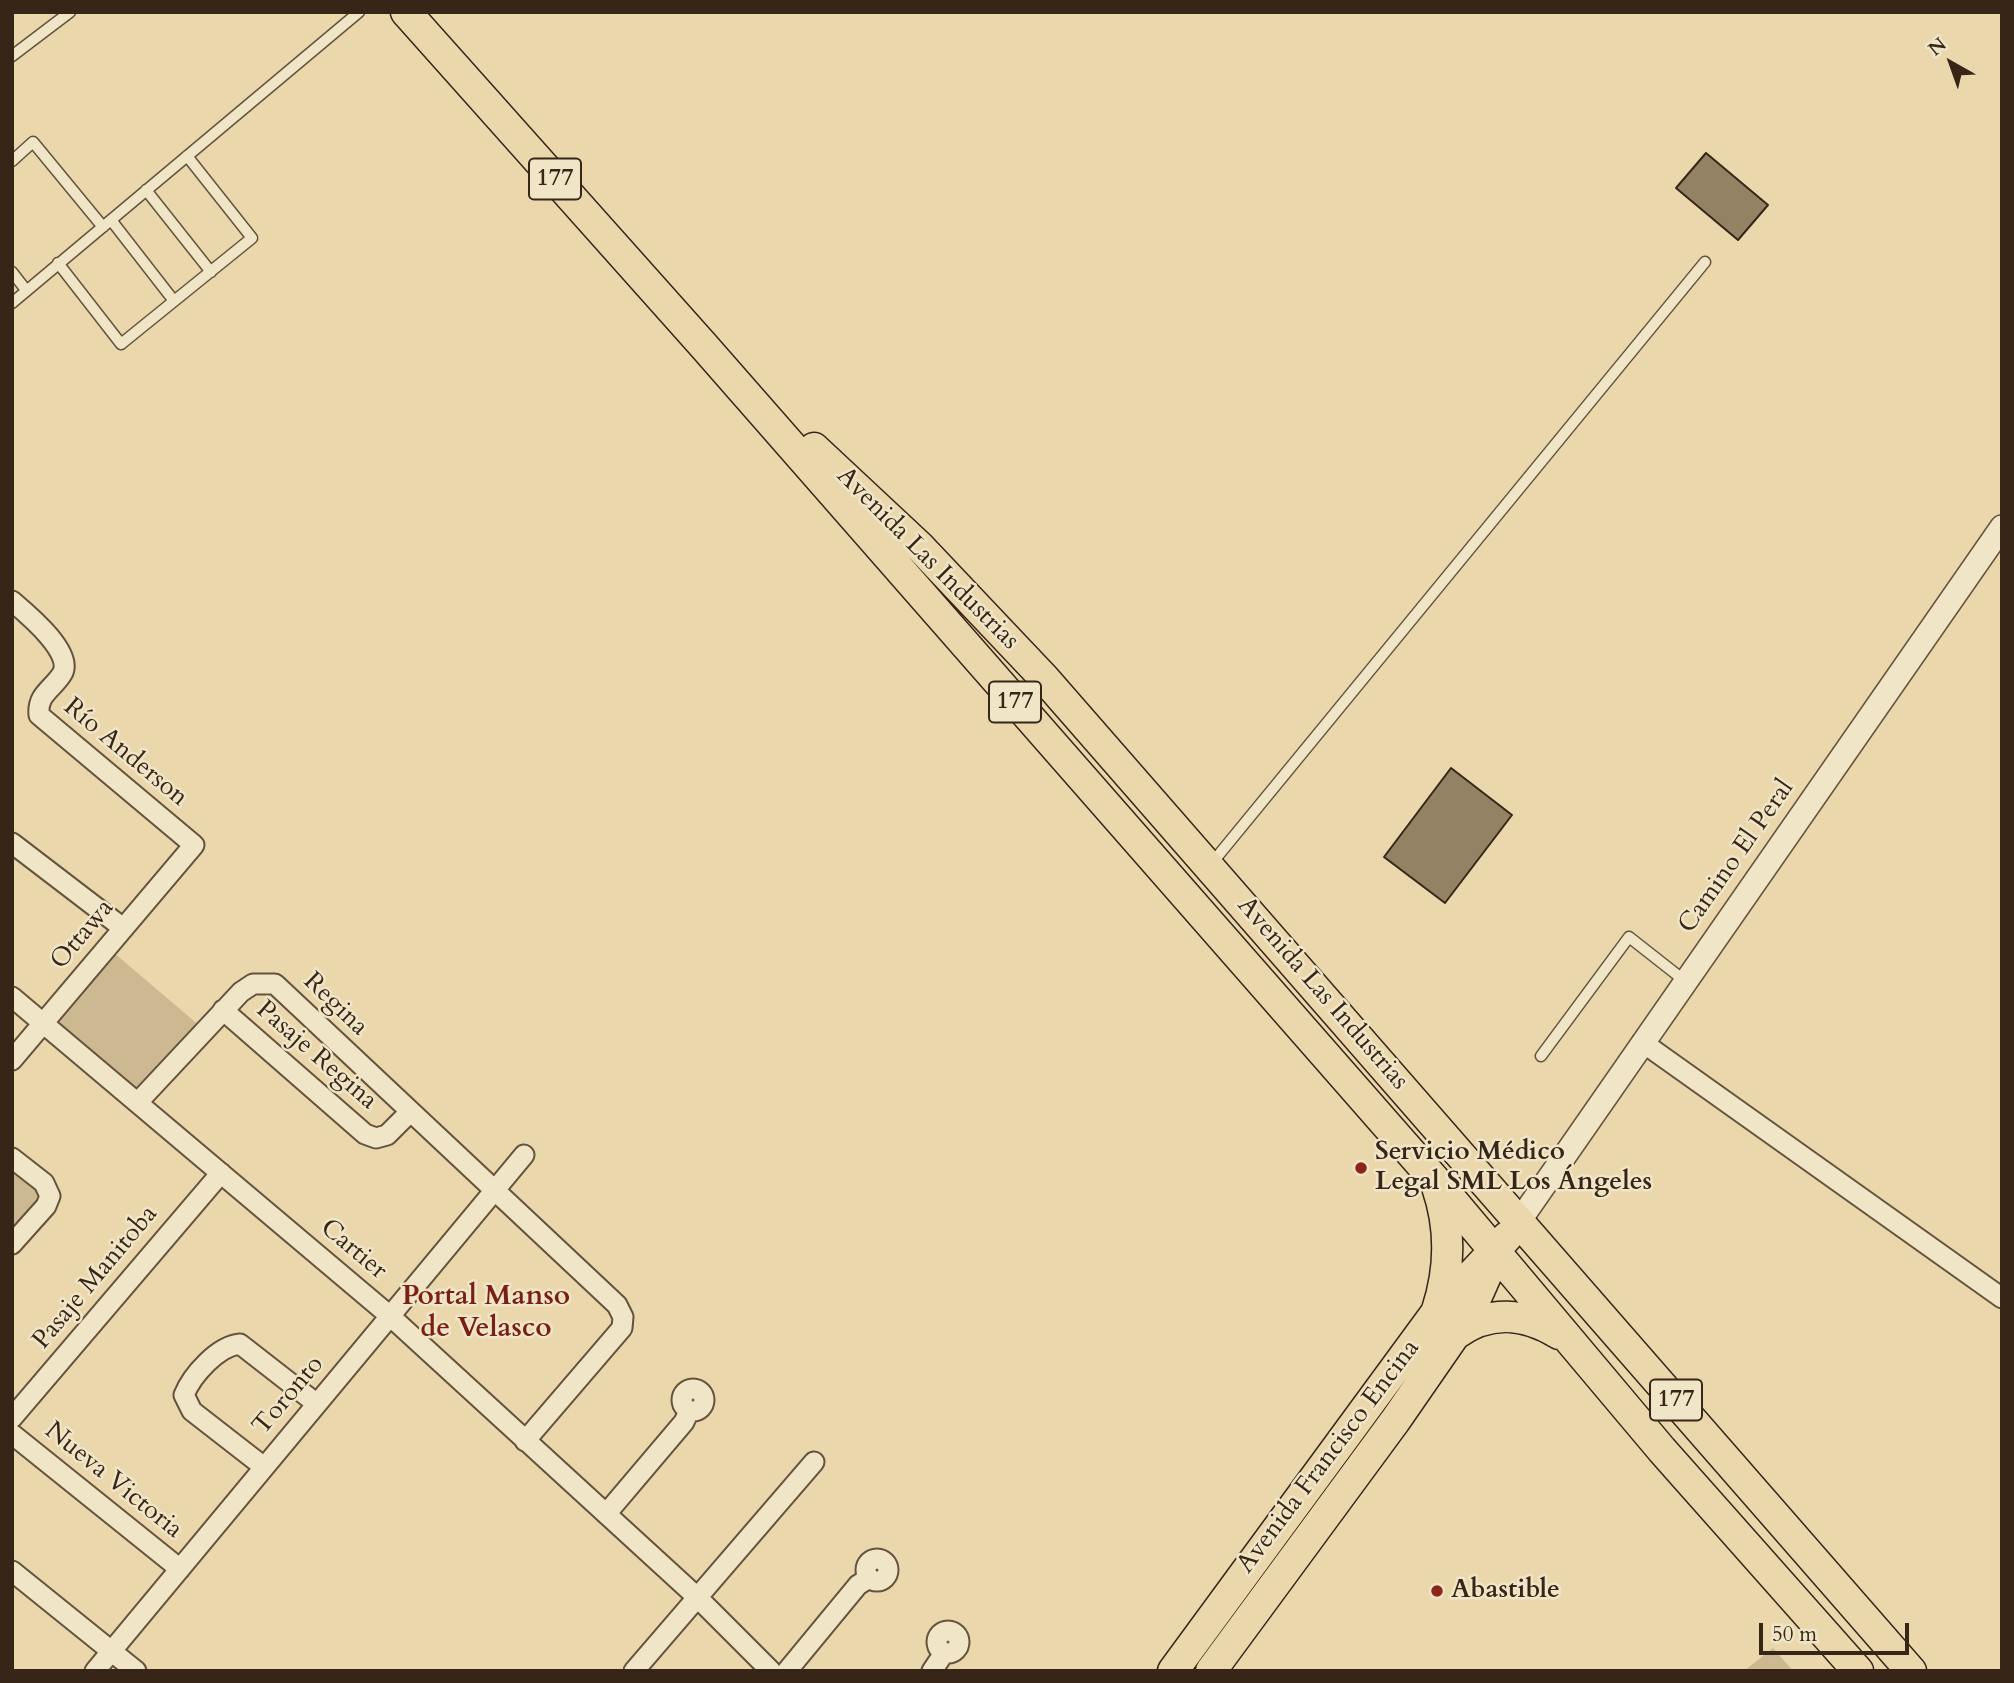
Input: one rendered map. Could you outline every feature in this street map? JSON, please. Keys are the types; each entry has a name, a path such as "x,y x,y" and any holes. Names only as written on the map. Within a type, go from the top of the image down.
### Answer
{"main road":[{"name":"Avenida Las Industrias","path":"406,12 703,345 1434,1179 1567,1339 1858,1671"},
{"name":"Avenida Las Industrias","path":"703,345 879,508 966,594 1210,866 1912,1671"},
{"path":"1434,1179 1447,1239 1444,1325 1509,1316 1533,1320 1567,1339"},
{"name":"Avenida Francisco Encina","path":"1211,1671 1395,1421 1444,1325 1520,1220"},
{"name":"Avenida Francisco Encina","path":"1173,1671 1371,1401 1444,1325"},
{"path":"1371,1401 1395,1421"},
{"path":"1222,1602 1246,1622"}],"street":[{"name":"Camino El Peral","path":"1520,1220 2002,527"},
{"name":"Río Anderson","path":"12,601 48,635 64,662 62,674 38,704 39,715 194,845"},
{"path":"12,843 123,928"},
{"name":"Ottawa","path":"12,1060 194,845"},
{"name":"Regina","path":"139,1101 223,1010 253,984 275,984 617,1306 623,1317 622,1328 525,1441"},
{"name":"Cartier","path":"12,997 139,1101 390,1316 698,1598 771,1671"},
{"name":"Pasaje Regina","path":"223,1010 365,1134 376,1138 387,1135 410,1113"},
{"path":"1642,1041 2002,1298"},
{"name":"Toronto","path":"95,1671 524,1155"},
{"path":"12,1158 44,1183 50,1196 46,1206 12,1244"},
{"name":"Pasaje Manitoba","path":"12,1418 220,1173"},
{"path":"264,1467 192,1411 184,1395 188,1386 223,1349 240,1343 317,1405"},
{"path":"606,1514 684,1422 689,1411"},
{"name":"Nueva Victoria","path":"12,1434 180,1569"},
{"path":"634,1671 814,1462"},
{"path":"12,1571 136,1671"},
{"path":"787,1671 858,1585 869,1578"},
{"path":"932,1671 944,1653"}],"lane":[{"path":"12,56 70,12"},
{"path":"12,303 359,12"},
{"path":"12,161 33,142 174,302"},
{"path":"58,263 121,344 252,238 187,156"},
{"path":"146,190 211,271"},
{"path":"1210,866 1705,262"},
{"path":"12,272 26,290"},
{"path":"1541,1056 1629,937 1685,981"}],"shaded area":[{"path":"113,952 201,1027 138,1095 52,1023"},
{"path":"12,1164 45,1194 12,1237"},
{"path":"1773,1648 1793,1671 1744,1671"}],"building":[{"path":"1706,153 1768,205 1738,240 1676,188"},
{"path":"1451,768 1512,815 1445,903 1384,857"}],"place":[{"name":"Servicio Médico Legal SML Los Ángeles","path":"1361,1168"},
{"name":"Abastible","path":"1437,1591"}],"district":[{"name":"Portal Manso de Velasco","path":"486,1314"}]}
